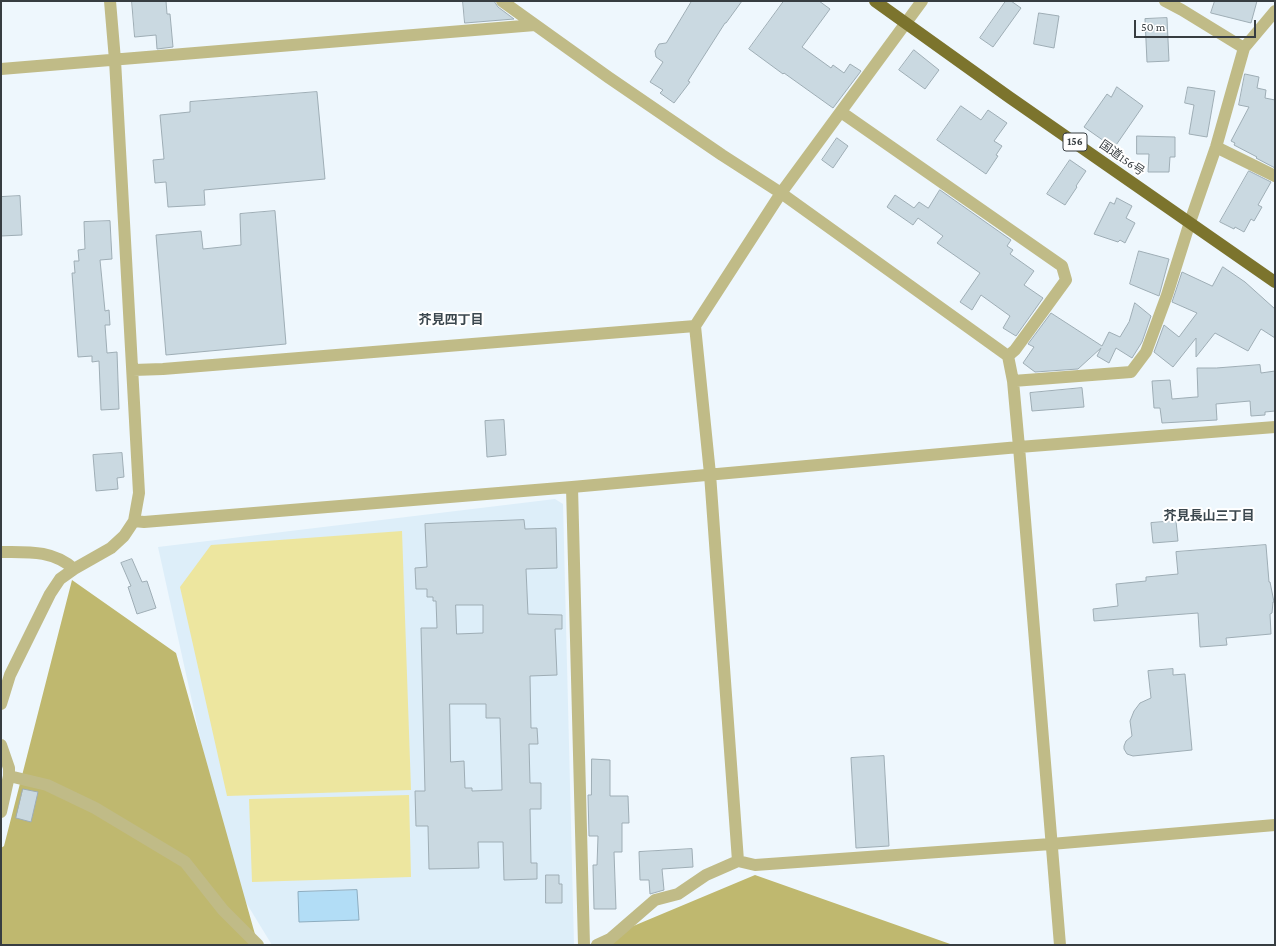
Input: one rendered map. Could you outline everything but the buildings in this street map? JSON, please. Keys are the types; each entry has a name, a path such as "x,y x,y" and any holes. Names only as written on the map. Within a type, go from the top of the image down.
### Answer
{"highway":[{"name":"国道156号","path":"875,1 1275,282"}],"street":[{"path":"1,704 10,675 50,594 60,579 74,569 111,548 124,536 134,521 139,493 115,60 110,1"},
{"path":"502,1 722,155 781,193 1008,356 1013,382 1019,447 1060,945"},
{"path":"738,861 710,474 695,326 781,193 922,1"},
{"path":"1165,1 1244,48"},
{"path":"1013,382 1131,372 1146,352 1167,295 1216,147 1244,48 1275,11"},
{"path":"1,69 535,25"},
{"path":"841,112 1062,266 1066,280 1015,350 1008,356"},
{"path":"1216,147 1275,176"},
{"path":"133,370 163,369 695,326"},
{"path":"134,521 144,522 572,487 1019,447 1275,427"},
{"path":"572,487 584,945"},
{"path":"1,552 36,552 65,561 74,569"},
{"path":"1,745 9,768 9,776 1,812"},
{"path":"9,776 47,785 95,808 185,862 223,910 258,945"},
{"path":"597,945 610,939 655,900 678,894 706,875 738,861 754,865 1051,844 1275,825"}],"shaded area":[{"path":"555,499 563,504 574,945 272,945 231,878 158,547"},
{"path":"402,531 411,790 227,796 180,587 211,545"},
{"path":"72,580 176,653 258,945 1,945 1,848 4,846"},
{"path":"409,795 411,877 252,882 249,799"},
{"path":"755,875 953,945 588,945"}],"water":[{"path":"357,890 359,920 299,922 298,892"}],"district":[{"name":"芥見四丁目","path":"451,320"},
{"name":"芥見長山三丁目","path":"1209,516"}]}
